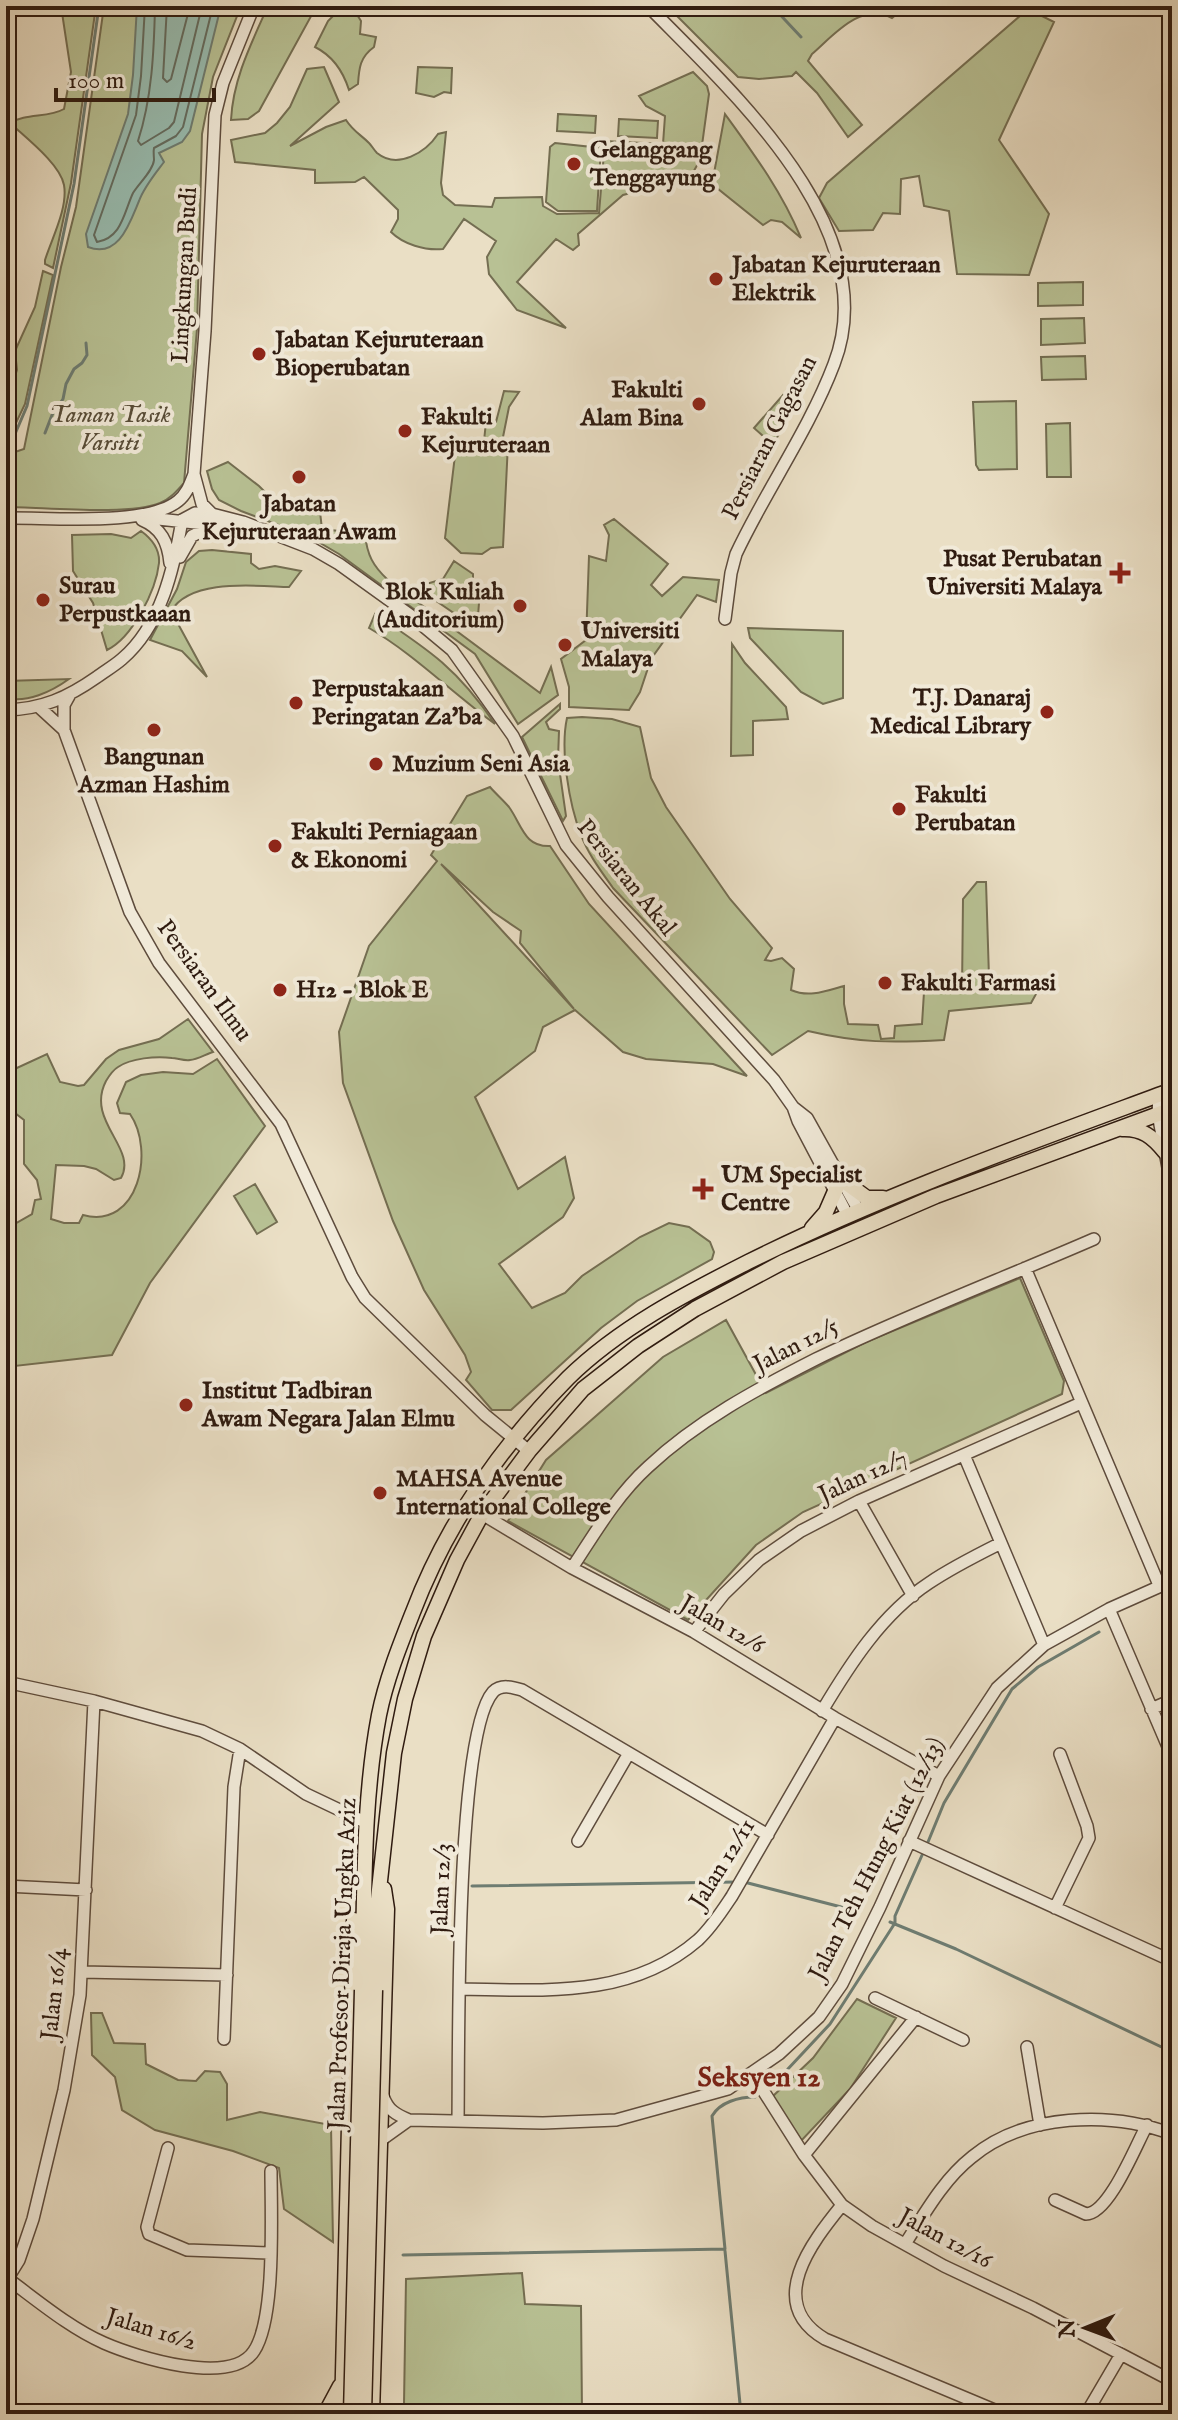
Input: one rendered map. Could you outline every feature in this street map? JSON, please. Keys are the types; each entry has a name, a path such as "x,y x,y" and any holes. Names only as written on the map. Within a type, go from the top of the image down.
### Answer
{"main road":[{"name":"Jalan Profesor Diraja Ungku Aziz","path":"364,2414 369,1990 364,1869 367,1823 380,1714 398,1652 425,1581 458,1518 514,1439 570,1377 622,1335 677,1298 806,1233 893,1196 1019,1145 1165,1092"},
{"name":"Jalan Profesor Diraja Ungku Aziz","path":"351,2414 369,1990 394,1753 405,1699 424,1636 457,1560 482,1514 529,1451 583,1389 638,1346 718,1296 783,1262 909,1208 1166,1112"},
{"path":"1115,1130 1145,1132 1165,1152"},
{"path":"806,1233 826,1212 841,1186 867,1198 893,1196"},
{"path":"783,1262 854,1214 909,1208"},
{"path":"342,2414 355,1907 364,1869"},
{"path":"372,2414 387,1909 382,1869"},
{"path":"342,2387 345,2402 356,2409 363,2406 373,2391"},
{"path":"325,2414 342,2387"}],"street":[{"name":"Lingkungan Budi","path":"194,474 215,115 223,83 254,6"},
{"name":"Persiaran Gagasan","path":"648,6 725,85 800,178 832,239 845,308 843,333 835,363 736,554 725,619"},
{"path":"134,517 153,514 180,500 194,474"},
{"path":"6,710 40,708 69,696 129,652 147,626 192,536 214,519 202,504 194,474"},
{"path":"134,517 154,525 162,534 169,554 171,575"},
{"path":"6,518 134,517 182,520 171,575"},
{"name":"Persiaran Akal","path":"182,520 214,519 256,529 313,549 410,615 452,650 513,736 566,845 608,897 774,1080 793,1107 807,1118 854,1214"},
{"name":"Persiaran Ilmu","path":"69,696 64,705 64,730 130,912 159,963 275,1115 365,1298 485,1415 529,1451"},
{"name":"Persiaran Ilmu","path":"40,708 64,730"},
{"path":"1165,1092 1165,1152 1172,1189"},
{"path":"1166,1112 1172,1130"},
{"name":"Jalan 12/5","path":"572,1568 606,1516 647,1467 693,1430 764,1385 862,1337 1094,1239"},
{"path":"1025,1268 1159,1585"},
{"name":"Jalan 12/7","path":"694,1632 724,1594 759,1560 801,1531 859,1501 1081,1403"},
{"path":"964,1455 1044,1645"},
{"path":"859,1501 913,1596"},
{"name":"Jalan 12/6","path":"482,1514 572,1568 694,1632 822,1711 939,1776"},
{"path":"822,1711 865,1645 913,1596 926,1584 999,1544"},
{"path":"6,1558 6,1608"},
{"name":"Jalan Teh Hung Kiat (12/13)","path":"409,2120 543,2123 616,2120 728,2089 779,2054 819,2017 842,1984 939,1776 997,1688 1044,1645 1109,1609 1172,1581"},
{"path":"1109,1609 1172,1756"},
{"path":"6,1682 94,1701 202,1731 240,1749 306,1794 367,1823"},
{"name":"Jalan 12/3","path":"458,2121 464,1860 475,1750 484,1711 492,1693 511,1686 522,1690 629,1753"},
{"path":"1151,1709 1172,1700"},
{"name":"Jalan 16/4","path":"7,2280 19,2260 33,2219 73,2043 82,1972 94,1701"},
{"name":"Jalan 12/11","path":"460,1989 570,1990 600,1985 639,1974 663,1963 697,1940 713,1924 732,1896 835,1718"},
{"path":"224,2039 234,1787 240,1749"},
{"path":"578,1841 629,1753 768,1835"},
{"path":"1055,1908 1089,1838 1060,1754"},
{"path":"909,1841 1172,1961"},
{"path":"6,1886 86,1890"},
{"path":"82,1972 227,1975"},
{"path":"875,1998 963,2040"},
{"path":"804,2155 916,2017"},
{"path":"1027,2047 1040,2125"},
{"name":"Jalan 12/16","path":"752,2073 804,2155 842,2205 905,2244 1172,2381"},
{"path":"383,2096 386,2106 393,2113 409,2120"},
{"path":"381,2140 409,2120"},
{"path":"905,2244 940,2189 974,2155 1011,2135 1040,2125 1097,2120 1147,2125 1172,2134"},
{"path":"1055,2200 1086,2214 1099,2211 1147,2125"},
{"path":"168,2148 147,2227 149,2234 187,2250 269,2253"},
{"name":"Jalan 16/2","path":"7,2280 104,2343 199,2369 228,2368 253,2354 263,2333 268,2302 271,2171"},
{"path":"842,2205 825,2226 798,2273 795,2290 804,2319 825,2339 1004,2414"},
{"path":"1086,2414 1120,2356"}],"green space":[{"path":"61,6 96,6 71,183 53,268 45,264 45,260 62,213 64,185 49,160 10,123 64,109 71,72"},
{"name":"Taman Tasik Varsiti","path":"104,6 241,6 213,77 202,134 197,329 184,483 167,499 146,507 107,510 6,507 6,455 24,449 76,207"},
{"path":"268,6 314,6 315,9 259,111 248,119 231,120 239,76"},
{"path":"667,6 906,6 892,18 880,14 858,17 839,30 808,61 862,125 848,137 817,93 796,72 792,76 759,79 738,77"},
{"path":"1028,9 1054,22 999,140 1049,214 1029,275 957,274 949,211 924,206 919,176 901,179 900,214 883,213 873,230 839,231 819,198 827,183"},
{"path":"337,12 356,13 361,21 360,34 376,37 374,47 361,63 358,84 349,90 336,65 315,47 328,21"},
{"path":"324,67 339,102 290,146 346,120 377,153 394,160 411,157 438,134 446,132 441,183 443,195 455,205 492,207 495,198 542,197 543,206 557,214 599,213 605,141 663,144 665,116 646,106 639,96 693,72 707,86 709,94 700,160 690,178 623,195 578,234 579,245 573,250 556,239 517,282 566,328 517,310 489,274 487,257 496,241 464,219 443,249 422,248 391,232 398,219 398,210 364,177 355,182 315,183 315,170 235,162 231,140 265,133 290,107 307,69"},
{"path":"418,67 452,68 451,93 444,92 434,97 416,93"},
{"path":"558,114 596,116 595,133 557,131"},
{"path":"725,114 776,189 801,238 782,222 771,220 763,225 712,184"},
{"path":"619,119 658,121 657,138 618,136"},
{"name":"Gelanggang Tenggayung","path":"555,143 601,148 597,211 558,211 546,202 550,147"},
{"path":"43,271 53,275 25,404 6,444 6,403 17,370 15,351 35,307"},
{"path":"1083,282 1083,305 1038,306 1038,283"},
{"path":"1084,318 1085,343 1041,345 1041,319"},
{"path":"1085,356 1086,379 1042,380 1041,357"},
{"path":"504,391 519,392 509,407 502,442 508,443 503,547 491,548 482,554 461,553 445,538 457,439 484,441 486,422 496,422"},
{"path":"783,395 794,406 773,445 754,428"},
{"path":"1016,401 1017,469 979,470 976,465 973,402"},
{"path":"1070,423 1071,477 1047,477 1046,424"},
{"path":"228,462 281,508 320,512 322,529 365,534 372,560 388,580 540,693 551,667 558,695 518,724 475,654 339,554 308,536 219,500 207,471"},
{"path":"614,519 668,564 651,585 662,596 683,577 719,580 716,602 697,595 651,659 640,692 629,710 569,707 569,687 561,659 586,640 589,556 606,561 609,535 604,525"},
{"path":"141,531 157,549 157,574 148,600 134,625 107,650 93,603 73,571 72,535 111,534 131,538"},
{"path":"199,551 251,554 251,563 259,569 275,566 301,571 289,587 225,586 193,593 180,600 171,611 207,677 182,651 150,640 177,589 186,562"},
{"path":"454,561 473,574 473,593 479,603 477,629 416,587 443,579"},
{"path":"375,614 455,674 495,724 402,650 369,628"},
{"path":"748,628 843,631 843,698 823,704 801,692 750,638"},
{"path":"732,644 745,663 786,707 788,719 753,721 753,755 731,756"},
{"path":"69,679 39,695 22,699 6,698 6,681"},
{"path":"560,704 560,709 546,722 549,729 559,731 558,760 566,816 563,821 522,737"},
{"path":"567,718 612,719 640,727 651,778 666,807 730,899 772,948 765,960 782,958 794,969 791,990 811,994 844,986 848,1024 878,1025 881,1039 894,1038 895,1026 922,1024 924,992 962,991 963,899 977,882 986,882 989,977 1025,978 1036,987 1031,1003 949,1011 944,1040 876,1041 808,1031 772,1055 613,888 591,856 573,808 565,761"},
{"path":"490,787 509,807 529,839 550,846 589,904 747,1076 713,1064 646,1059 623,1052 575,1010 543,1027 535,1051 475,1097 518,1189 565,1157 574,1198 563,1217 499,1264 532,1308 565,1293 582,1276 640,1237 669,1223 689,1227 710,1242 714,1252 712,1259 637,1301 601,1328 511,1410 492,1410 466,1380 471,1372 465,1355 424,1290 393,1221 343,1083 339,1032 369,946 437,861 431,855 467,796","holes":["441,864 493,912 521,931 520,943 574,1009"]},
{"path":"188,1019 213,1052 193,1060 159,1057 137,1060 113,1071 101,1095 102,1109 123,1156 121,1178 114,1180 84,1166 56,1165 51,1219 79,1223 83,1215 102,1216 117,1211 129,1199 137,1184 141,1147 130,1114 120,1113 117,1103 126,1082 141,1075 163,1072 193,1074 217,1059 265,1126 150,1283 112,1355 6,1367 6,1243 13,1225 32,1214 35,1200 41,1199 37,1180 24,1164 24,1120 6,1106 6,1073 47,1054 60,1082 84,1085 106,1059 119,1050 159,1039"},
{"path":"255,1184 277,1222 257,1234 234,1196"},
{"path":"1020,1278 1064,1381 1062,1394 803,1512 756,1545 688,1620 508,1521 546,1460 663,1357 726,1320 766,1393 866,1342"},
{"path":"857,1999 896,2018 850,2089 801,2141 771,2098 813,2058"},
{"path":"91,2013 102,2013 114,2043 145,2044 146,2064 178,2080 196,2081 205,2071 220,2072 227,2084 227,2120 260,2112 331,2125 333,2242 284,2209 279,2168 233,2151 155,2130 122,2110 115,2077 92,2055"},
{"path":"522,2273 525,2304 581,2306 582,2414 413,2414 404,2404 406,2279"}],"water":[{"path":"137,6 221,6 190,131 182,142 159,153 164,162 144,191 122,236 108,248 99,249 88,247 86,234 128,114"}],"waterway":[{"path":"6,449 27,406 74,184 99,6"},
{"path":"772,6 801,37"},
{"path":"45,433 74,369 87,355 86,343"},
{"path":"928,1842 944,1803 1012,1689 1038,1667 1099,1632"},
{"path":"772,2086 830,2024 895,1923 895,1916 923,1853"},
{"path":"472,1886 736,1882"},
{"path":"744,1882 853,1910"},
{"path":"890,1922 956,1949 1172,2052"},
{"path":"403,2255 725,2249 712,2116 730,2101 755,2097"},
{"path":"725,2251 741,2414"}],"place":[{"name":"Gelanggang Tenggayung","path":"574,164"},
{"name":"Jabatan Kejuruteraan Elektrik","path":"716,279"},
{"name":"Jabatan Kejuruteraan Bioperubatan","path":"259,354"},
{"name":"Fakulti Alam Bina","path":"699,404"},
{"name":"Fakulti Kejuruteraan","path":"405,431"},
{"name":"Jabatan Kejuruteraan Awam","path":"299,477"},
{"name":"Pusat Perubatan Universiti Malaya","path":"1120,573"},
{"name":"Surau Perpustkaaan","path":"43,600"},
{"name":"Blok Kuliah (Auditorium)","path":"520,606"},
{"name":"Universiti Malaya","path":"565,645"},
{"name":"Perpustakaan Peringatan Za'ba","path":"296,703"},
{"name":"T.J. Danaraj Medical Library","path":"1047,712"},
{"name":"Bangunan Azman Hashim","path":"154,730"},
{"name":"Muzium Seni Asia","path":"376,764"},
{"name":"Fakulti Perubatan","path":"899,809"},
{"name":"Fakulti Perniagaan & Ekonomi","path":"275,846"},
{"name":"Fakulti Farmasi","path":"885,983"},
{"name":"H12 - Blok E","path":"280,990"},
{"name":"UM Specialist Centre","path":"703,1189"},
{"name":"Institut Tadbiran Awam Negara Jalan Elmu","path":"186,1405"},
{"name":"MAHSA Avenue International College","path":"380,1493"}],"district":[{"name":"Seksyen 12","path":"759,2078"}]}
